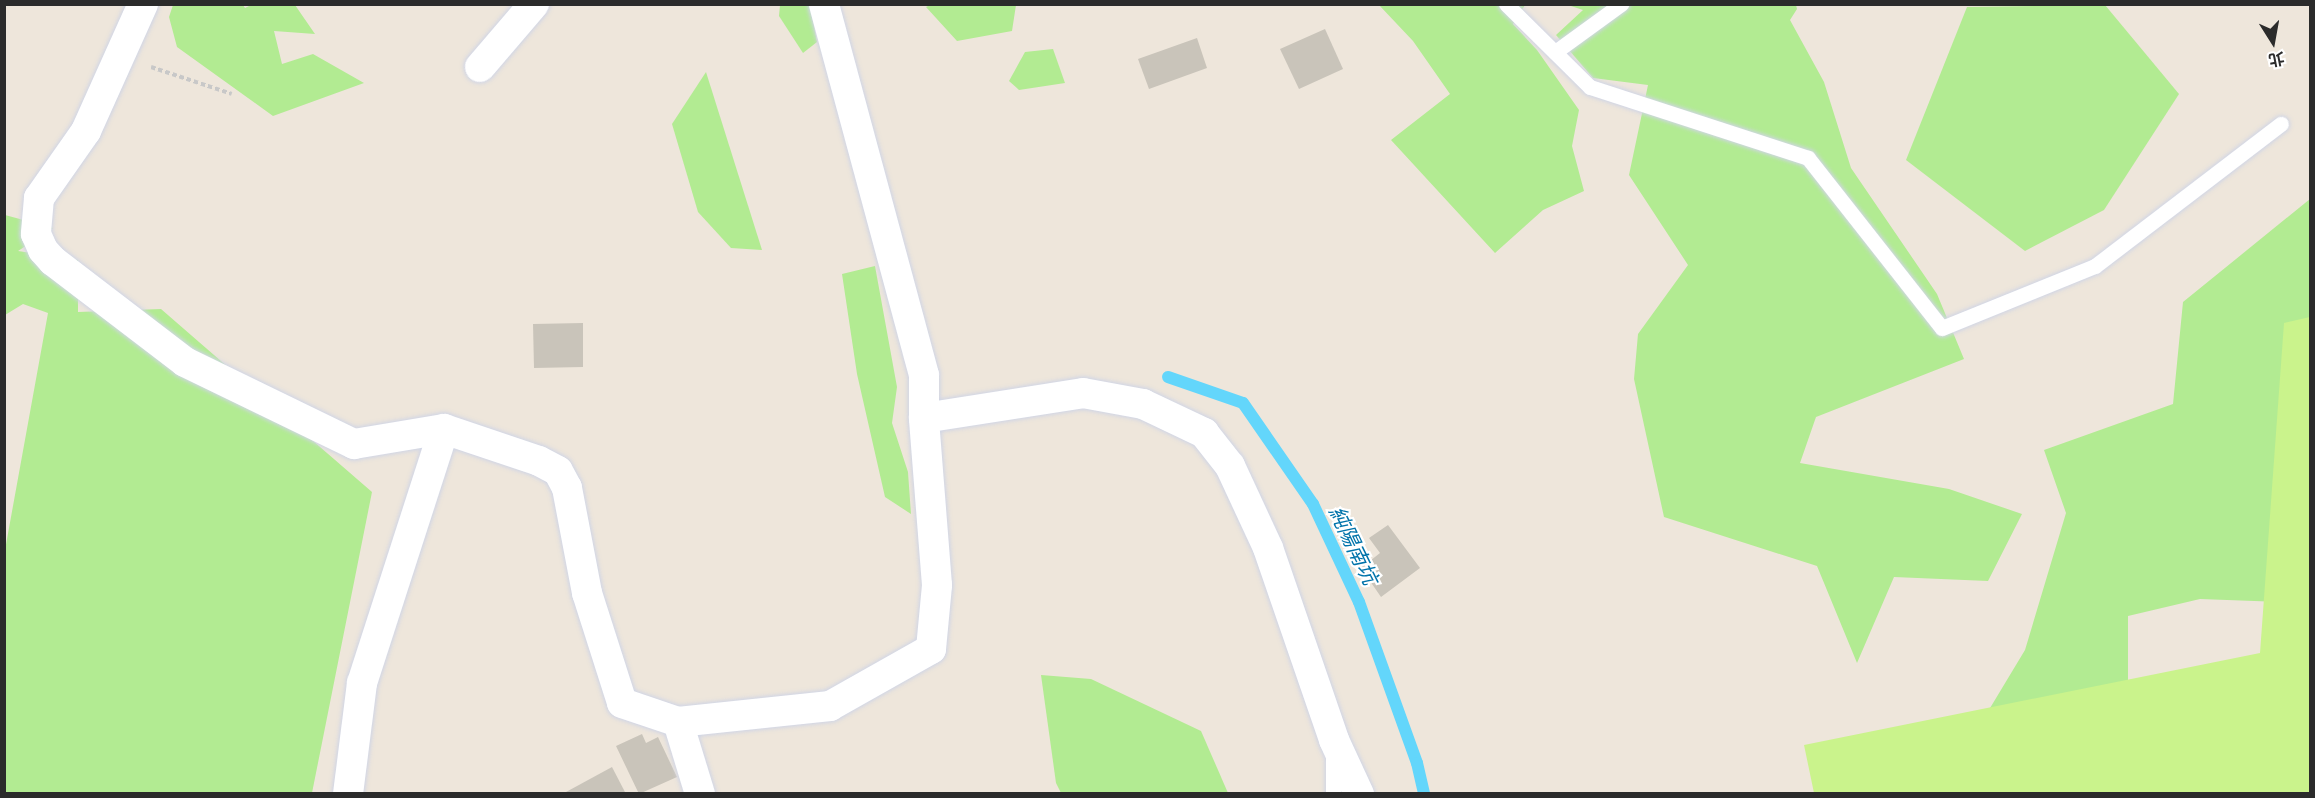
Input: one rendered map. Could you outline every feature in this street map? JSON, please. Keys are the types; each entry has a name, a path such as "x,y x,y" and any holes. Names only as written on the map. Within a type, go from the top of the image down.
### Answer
{"street":[{"path":"142,4 86,131 39,198 36,234 53,261 186,362 354,444 444,429 539,461 558,471 567,488 588,593 622,703 678,722 830,706 931,649 938,585 924,418 924,375 824,4"},
{"path":"480,67 534,4"},
{"path":"924,418 1083,393 1143,404 1204,433 1230,466 1268,548 1334,740 1359,794"},
{"path":"348,794 362,683 444,429"},
{"path":"678,722 700,794"}],"lane":[{"path":"1506,4 1590,87 1808,158 1942,328 2095,266 2282,124"},
{"path":"1555,52 1622,4"},
{"path":"1333,794 1334,740"}],"path":[{"path":"119,57 232,94"}],"green space":[{"path":"173,5 243,5 245,8 251,5 295,5 315,34 274,31 282,64 313,54 364,83 273,116 177,47 169,17"},
{"path":"780,5 810,5 817,42 803,53 779,16"},
{"path":"930,5 1016,5 1012,31 957,41 926,7"},
{"path":"1379,5 1525,5 1513,24 1537,50 1579,110 1572,146 1584,191 1543,210 1495,253 1391,140 1450,94 1413,41"},
{"path":"1568,5 1796,5 1797,9 1790,20 1824,82 1851,168 1937,294 1964,359 1816,417 1800,463 1949,489 2022,514 1988,581 1894,577 1857,663 1817,566 1664,517 1634,379 1638,334 1688,265 1629,175 1648,85 1593,78 1556,35 1583,10"},
{"path":"2105,5 2179,94 2104,210 2025,251 1906,160 1967,7"},
{"path":"1053,49 1065,83 1019,90 1009,81 1025,52"},
{"path":"706,72 762,250 731,248 698,212 672,124"},
{"path":"2310,199 2310,521 2307,603 2200,599 2128,616 2128,691 1978,728 2025,650 2066,513 2044,450 2173,404 2183,302"},
{"path":"5,215 53,228 18,251 78,260 78,312 161,309 372,492 312,793 5,793 5,550 48,313 23,304 5,315"},
{"path":"875,266 897,387 892,423 908,472 911,514 885,497 857,374 842,274"},
{"path":"2310,317 2310,793 1814,793 1804,745 2260,653 2284,323"},
{"path":"1041,675 1091,679 1201,731 1228,793 1061,793 1056,783"}],"building":[{"path":"1325,29 1343,69 1299,89 1280,49"},
{"path":"1197,38 1207,68 1149,89 1138,59"},
{"path":"583,323 583,367 534,368 533,324"},
{"path":"1388,525 1420,568 1381,597 1361,568 1380,553 1369,538"},
{"path":"642,734 646,743 658,737 677,777 639,794 616,746"},
{"path":"612,767 626,794 567,794 566,792"}],"waterway":[{"name":"純陽南坑","path":"1168,377 1243,403 1313,504 1359,602 1417,763 1424,794"}]}
